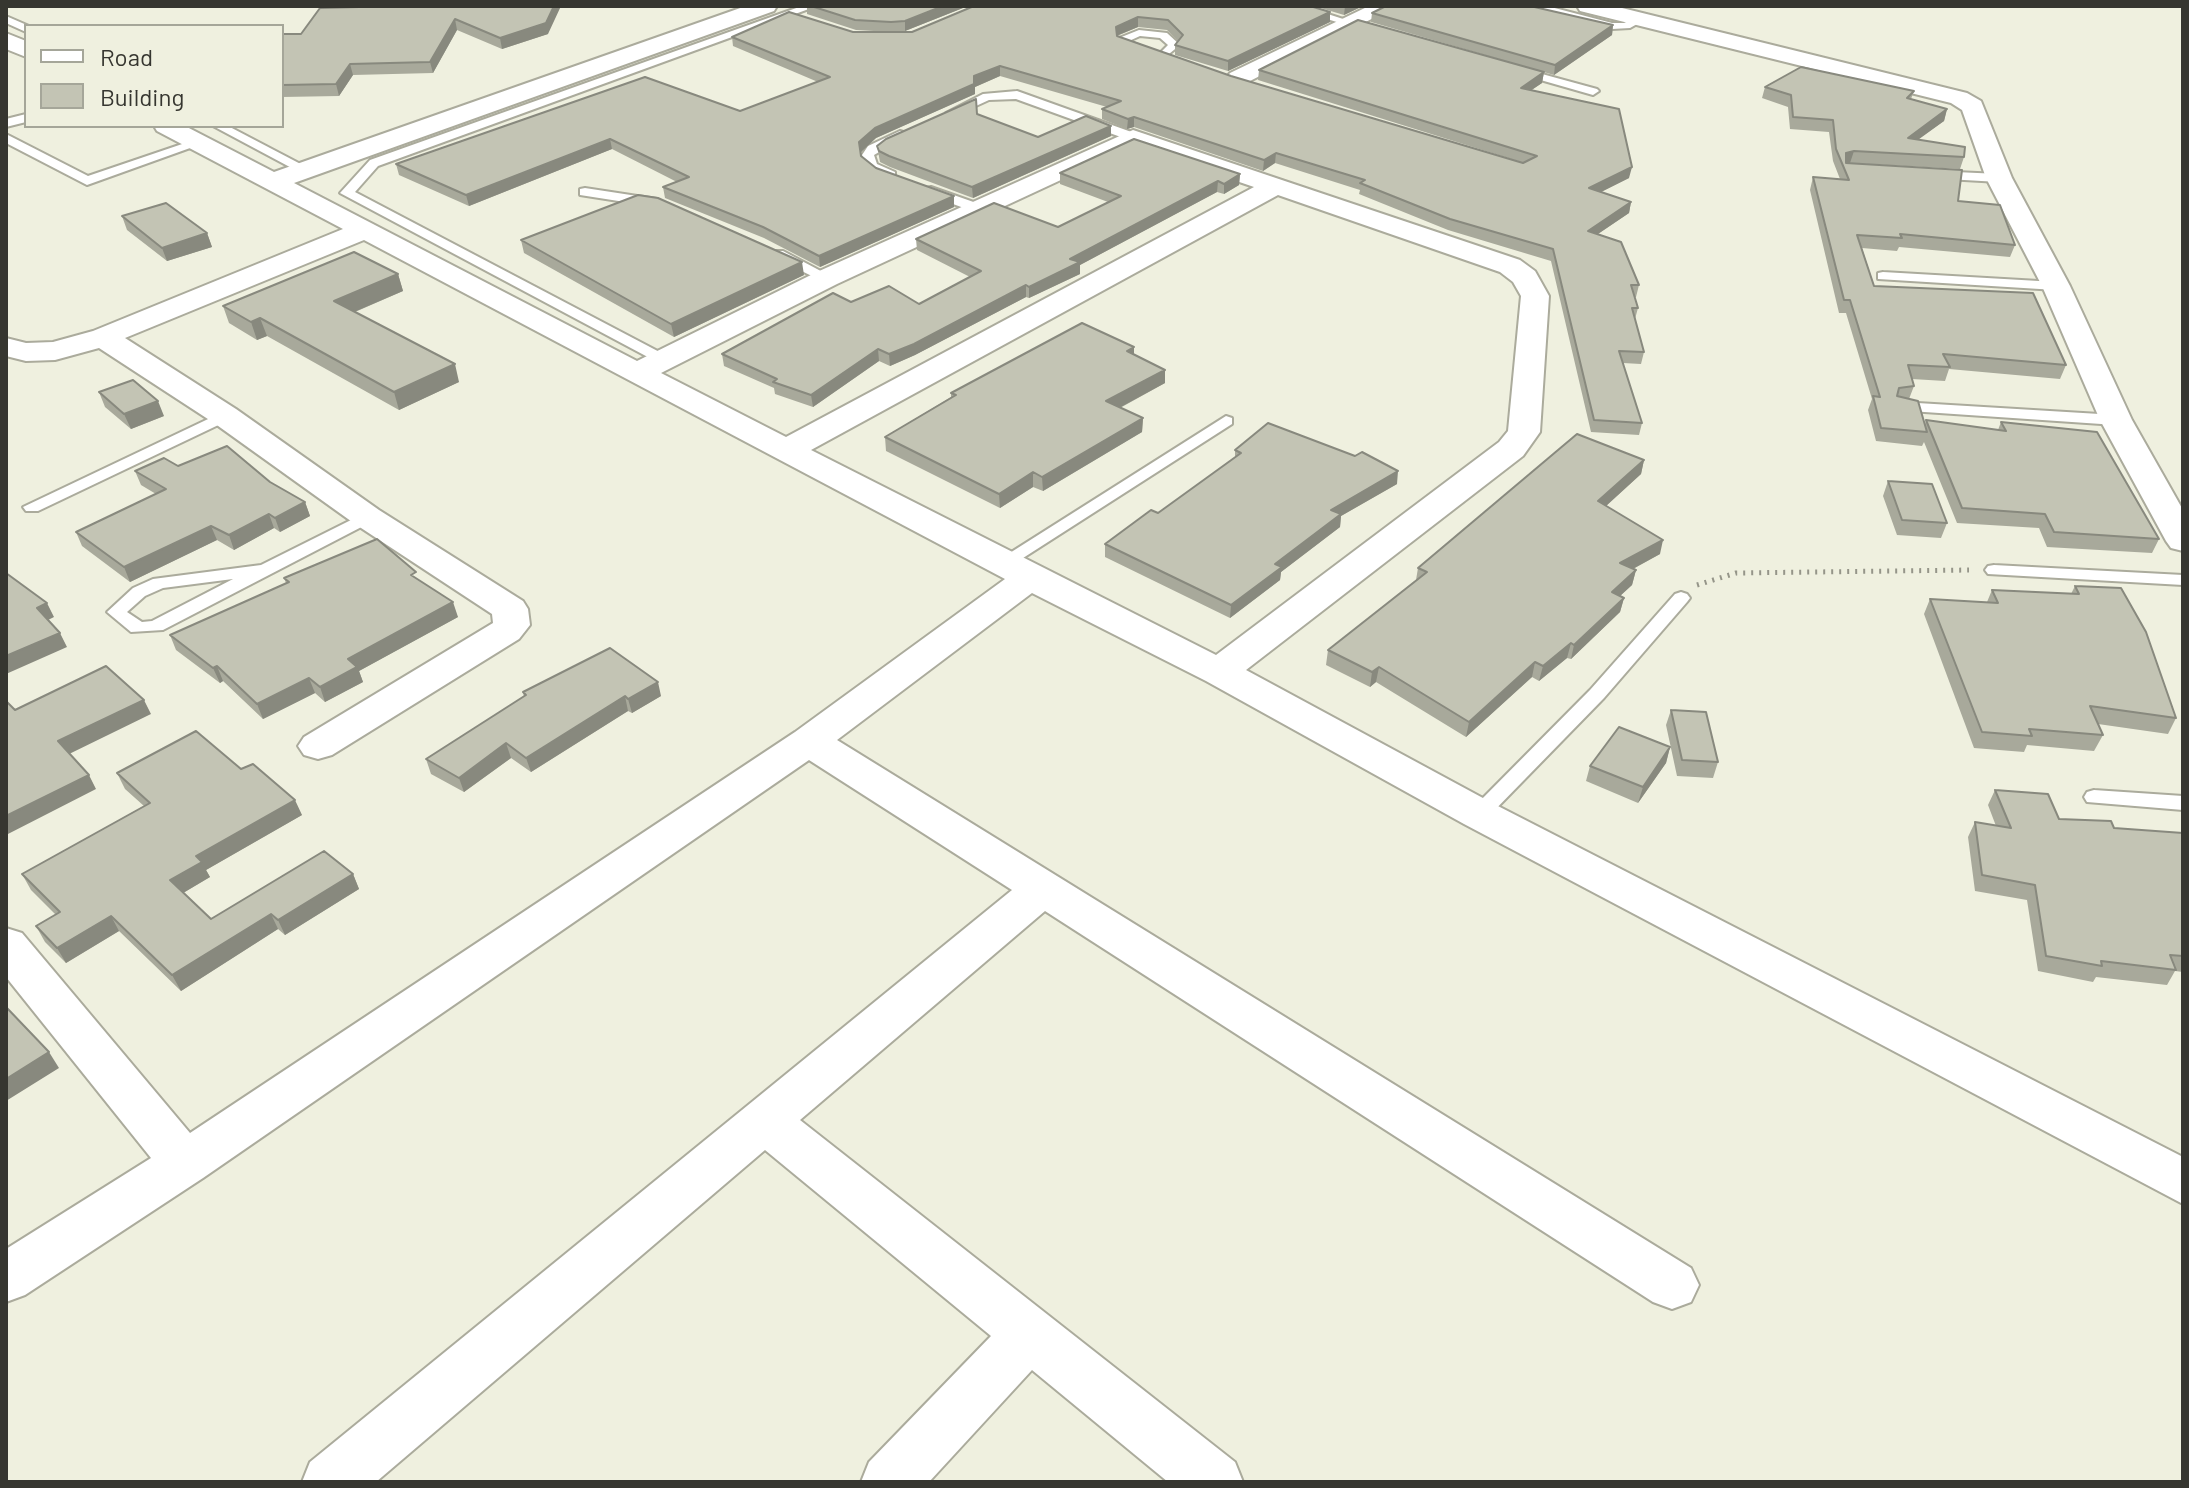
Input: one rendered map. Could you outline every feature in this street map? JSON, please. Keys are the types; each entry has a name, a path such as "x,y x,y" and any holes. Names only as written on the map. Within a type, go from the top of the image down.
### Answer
{"street":[{"path":"1238,78 1386,6"},
{"path":"1588,6 1959,98 1978,113 1999,178 2056,286 2116,420 2183,541"},
{"path":"271,182 621,67 773,9"},
{"path":"6,40 24,49"},
{"path":"194,132 271,182 650,366 785,451 1219,672 1479,814 2183,1182"},
{"path":"650,366 827,278 1133,137 1510,266 1525,277 1535,296 1524,432 1511,449 1219,672"},
{"path":"785,451 1275,186"},
{"path":"6,347 26,352 55,351 103,337 365,230"},
{"path":"103,337 225,416 367,517 508,607 512,625 318,746"},
{"path":"6,1278 185,1163 809,741 1016,570"},
{"path":"809,741 1672,1285"},
{"path":"331,1482 1043,889"},
{"path":"6,945 185,1163"},
{"path":"766,1122 1214,1482"},
{"path":"890,1482 1029,1334"}],"lane":[{"path":"773,9 812,6"},
{"path":"1291,6 1382,32"},
{"path":"1534,6 1612,26 1626,26 1641,19"},
{"path":"773,9 815,23"},
{"path":"6,19 24,28"},
{"path":"1164,55 1179,60"},
{"path":"1503,66 1593,91"},
{"path":"646,77 621,67 374,163 347,193 650,366"},
{"path":"933,121 987,97 1017,95 1133,137"},
{"path":"897,178 871,166 868,155 881,144 920,127"},
{"path":"6,138 87,181 194,132 306,170"},
{"path":"1925,174 1999,178"},
{"path":"924,188 977,208"},
{"path":"585,192 655,202 677,210"},
{"path":"758,244 827,278"},
{"path":"1883,276 2056,286"},
{"path":"1901,407 2116,420"},
{"path":"32,507 225,416"},
{"path":"1016,570 1226,421"},
{"path":"261,570 159,583 139,592 116,612 138,628 156,626 367,517"},
{"path":"1994,570 2183,580"},
{"path":"1479,814 1597,694 1681,598"},
{"path":"2094,797 2183,803"}],"path":[{"path":"1681,598 1693,587 1736,573 1994,570"}],"building":[{"path":"554,6 546,23 500,38 455,19 430,62 350,64 336,84 284,85 284,34 301,34 320,8"},
{"path":"811,6 943,6 905,21 891,22 855,20"},
{"path":"974,6 1310,6 1330,12 1228,61 1175,45 1183,35 1168,20 1138,17 1116,27 1117,36 1231,76 1523,163 1537,156 1259,70 1358,20 1544,72 1521,88 1619,109 1632,167 1589,188 1631,202 1588,231 1621,242 1639,285 1631,285 1638,308 1632,308 1644,352 1619,351 1642,423 1594,420 1553,249 1450,219 1360,183 1365,180 1276,153 1264,160 1134,117 1128,119 1102,109 1121,101 1000,66 974,76 974,84 875,128 859,142 861,156 876,168 954,196 819,256 763,227 663,187 689,177 610,139 466,195 396,164 645,77 740,111 830,77 732,37 789,12 853,32 912,32"},
{"path":"1386,6 1530,6 1613,25 1555,65 1372,13"},
{"path":"1801,67 1914,91 1907,98 1947,109 1908,138 1965,147 1964,157 1854,151 1846,153 1846,163 1962,170 1958,201 2000,205 2015,245 1900,234 1902,238 1857,235 1874,286 2033,293 2066,365 1943,354 1950,367 1908,365 1914,386 1899,388 1897,396 1918,401 1927,432 1881,428 1873,396 1880,397 1850,300 1844,300 1813,177 1849,180 1836,149 1833,120 1793,117 1791,95 1765,87"},
{"path":"976,99 977,114 1038,137 1086,116 1111,126 972,187 879,151 877,146 886,139"},
{"path":"1134,139 1240,174 1224,184 1218,181 1070,259 1080,262 1029,287 1026,285 914,344 889,354 878,349 811,395 773,382 777,379 722,354 833,293 851,302 889,286 919,304 981,271 916,239 994,203 1058,227 1121,196 1060,173"},
{"path":"638,195 658,198 802,262 671,324 521,240"},
{"path":"166,203 207,233 162,248 122,216"},
{"path":"354,252 398,274 334,301 455,364 394,392 260,318 251,322 223,306"},
{"path":"1082,323 1134,347 1127,351 1165,370 1106,401 1143,418 1042,477 1033,472 999,494 885,437 956,395 951,393"},
{"path":"133,380 158,401 124,414 99,392"},
{"path":"1926,420 2006,431 2001,422 2097,432 2159,539 2054,532 2045,514 1962,508"},
{"path":"1268,423 1355,456 1362,452 1398,471 1331,510 1341,514 1275,564 1282,567 1231,605 1105,544 1151,510 1158,513 1241,453 1235,450"},
{"path":"1577,434 1644,460 1598,501 1663,540 1620,563 1636,570 1612,592 1624,598 1574,645 1571,643 1543,666 1535,662 1469,722 1379,667 1372,672 1328,650 1427,572 1418,568"},
{"path":"227,446 270,482 305,502 275,518 269,514 229,535 211,526 124,567 76,532 166,489 135,471 164,458 178,466"},
{"path":"1888,481 1932,484 1947,523 1902,520"},
{"path":"377,539 416,572 411,575 453,602 348,659 357,667 320,687 309,678 257,704 217,666 213,668 170,635 289,582 284,578"},
{"path":"6,573 47,603 37,608 60,633 6,656"},
{"path":"2075,586 2121,588 2146,632 2176,718 2090,706 2103,735 2029,729 2032,736 1982,732 1930,599 1998,603 1992,590 2079,594"},
{"path":"610,648 658,682 628,699 625,696 526,758 506,743 459,778 426,759 526,695 523,692"},
{"path":"106,666 144,700 58,741 89,775 6,816 6,701 15,710"},
{"path":"1671,710 1706,712 1718,762 1682,760"},
{"path":"1619,727 1670,747 1643,787 1590,766"},
{"path":"196,731 241,769 253,764 295,800 196,856 202,862 170,880 211,919 324,851 353,874 278,920 271,914 172,975 111,916 57,948 36,926 60,912 22,874 150,803 117,773"},
{"path":"1995,790 2048,794 2059,819 2111,821 2114,828 2183,833 2183,956 2170,955 2176,970 2101,961 2102,966 2046,956 2035,885 1982,875 1975,822 2011,828"},
{"path":"6,1007 49,1052 6,1079"}]}
